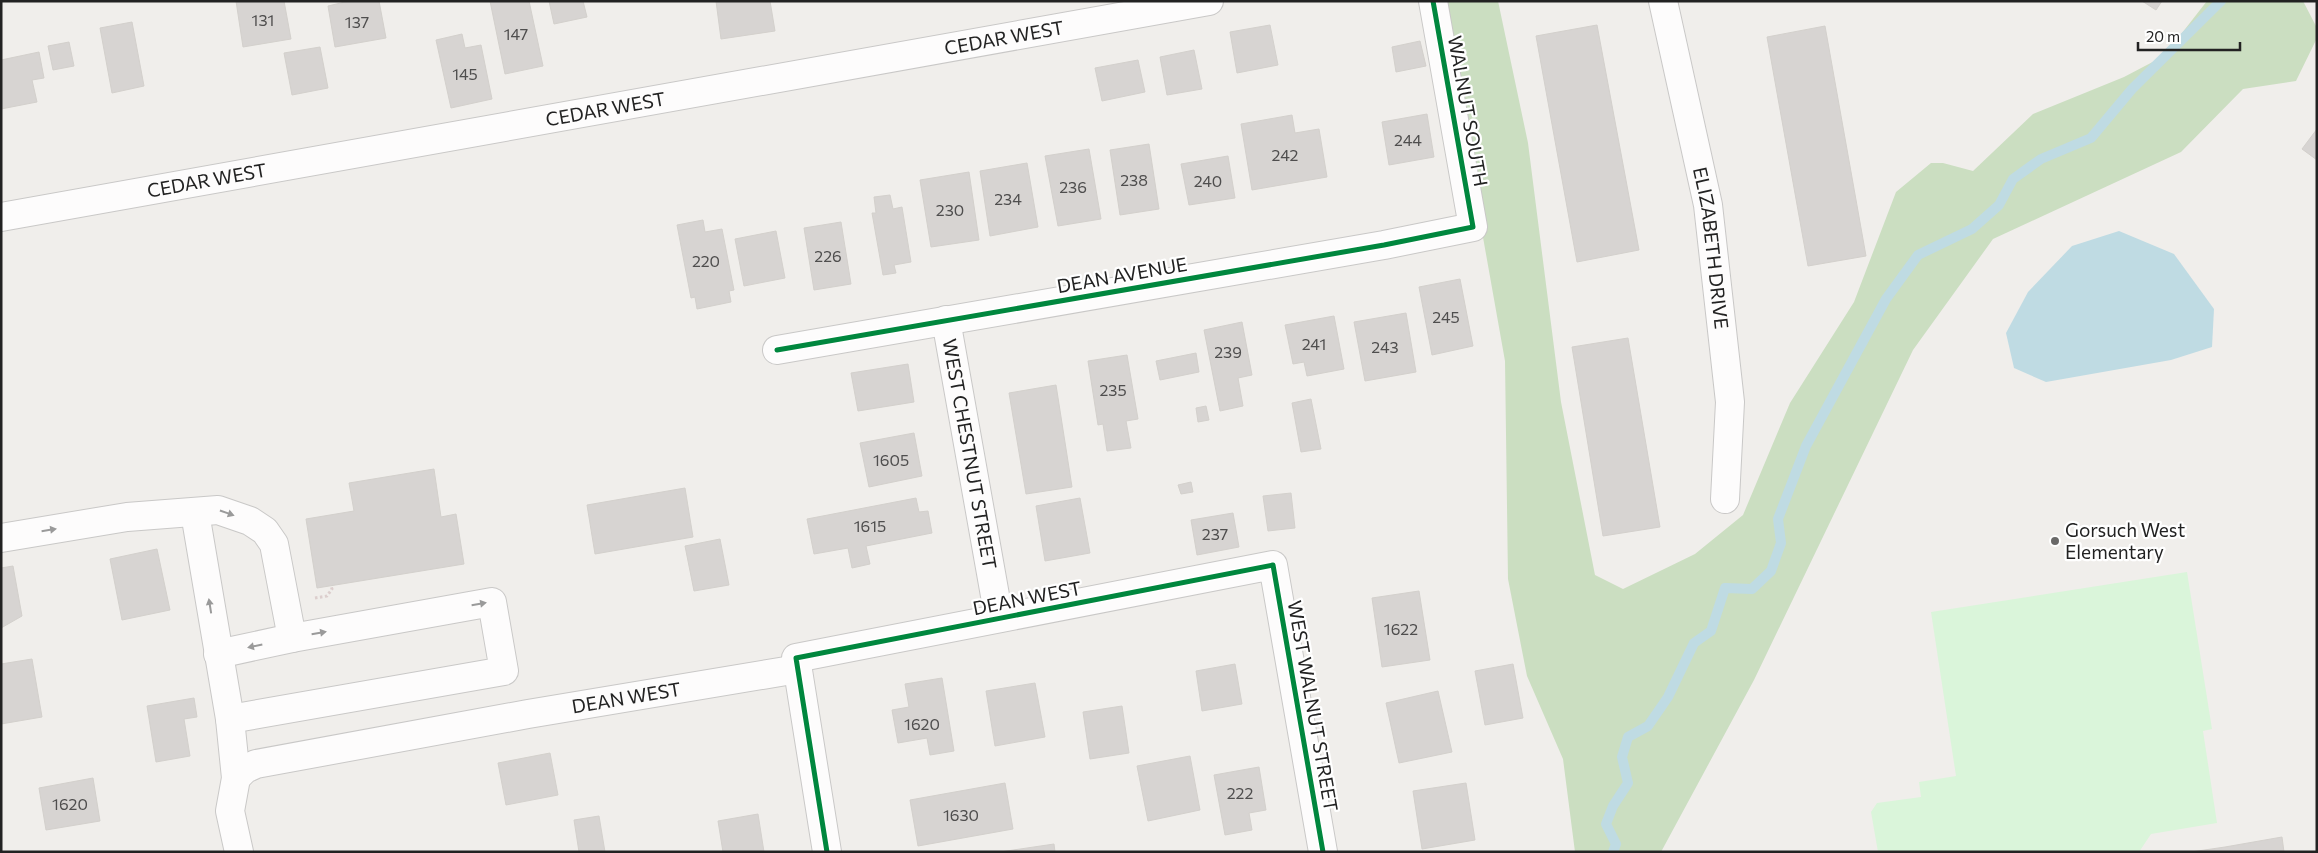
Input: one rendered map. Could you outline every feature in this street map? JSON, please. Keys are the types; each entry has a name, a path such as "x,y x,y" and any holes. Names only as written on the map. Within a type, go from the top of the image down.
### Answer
{"street":[{"name":"CEDAR WEST","path":"1,217 1209,1"},
{"name":"WALNUT SOUTH","path":"1433,1 1473,227"},
{"name":"ELIZABETH DRIVE","path":"1663,1 1708,205 1730,402 1725,499"},
{"name":"DEAN AVENUE","path":"777,350 1384,246 1473,227"},
{"name":"WEST CHESTNUT STREET","path":"946,320 999,618"},
{"path":"1,538 127,517 218,510 250,521 265,532 274,544 292,638"},
{"path":"195,513 230,719 236,778 230,811 239,852"},
{"name":"DEAN WEST","path":"236,778 245,769 256,764 528,714 798,669 796,658 1273,565"},
{"name":"WEST WALNUT STREET","path":"1273,565 1323,852"},
{"path":"218,654 292,638 492,602 504,672 230,719"},
{"path":"798,669 828,852"}],"path":[{"path":"312,598 327,596 332,590 331,586"}],"green space":[{"path":"1441,1 1498,1 1528,143 1561,402 1595,575 1623,589 1695,554 1743,515 1790,403 1854,302 1896,192 1931,163 1943,163 1973,171 2033,114 2124,77 2164,56 2207,1 2303,1 2317,28 2317,38 2296,81 2243,89 2181,152 1993,239 1913,350 1754,680 1661,852 1575,852 1563,759 1527,676 1508,579 1505,361"},
{"path":"2187,572 2212,729 2203,731 2217,823 2151,834 2139,852 1878,852 1871,812 1877,803 1921,797 1919,782 1956,776 1931,612"}],"water":[{"path":"2119,231 2174,254 2214,309 2212,347 2171,360 2046,382 2014,368 2006,333 2028,292 2072,246"}],"building":[{"path":"236,1 284,1 291,39 243,47"},
{"path":"349,1 379,1 386,38 335,47 328,6"},
{"path":"490,1 529,1 543,66 505,74"},
{"path":"549,1 583,1 587,17 554,24"},
{"path":"716,1 770,1 775,31 721,39"},
{"path":"2142,1 2162,1 2156,10"},
{"path":"132,22 144,86 112,93 100,28"},
{"path":"1270,25 1278,65 1237,73 1230,32"},
{"path":"1597,25 1639,250 1577,262 1536,36"},
{"path":"1825,26 1866,256 1808,266 1767,37"},
{"path":"462,34 465,48 481,45 492,99 451,108 436,40"},
{"path":"1420,41 1426,66 1396,72 1392,47"},
{"path":"69,42 74,66 53,70 48,46"},
{"path":"320,47 328,88 292,95 284,53"},
{"path":"1194,50 1202,89 1167,95 1160,57"},
{"path":"39,52 44,78 32,80 37,102 1,109 1,60"},
{"path":"1138,60 1145,92 1102,101 1095,68"},
{"path":"1427,114 1434,157 1389,165 1382,122"},
{"path":"1292,115 1295,133 1319,129 1327,177 1252,190 1241,124"},
{"path":"2317,129 2317,160 2302,149"},
{"path":"1149,144 1159,209 1120,215 1110,150"},
{"path":"1089,149 1101,219 1058,226 1045,156"},
{"path":"1228,156 1235,198 1189,205 1181,164"},
{"path":"1027,163 1038,227 990,236 980,171"},
{"path":"969,172 979,240 931,247 920,180"},
{"path":"890,195 893,209 902,207 911,262 894,265 896,273 883,275 872,213 876,213 874,197"},
{"path":"703,220 705,232 722,229 734,290 729,291 731,302 697,309 695,297 691,298 677,225"},
{"path":"841,222 851,284 814,290 804,228"},
{"path":"776,231 785,278 744,286 735,239"},
{"path":"1460,279 1473,346 1432,355 1419,287"},
{"path":"1406,313 1416,372 1365,381 1354,322"},
{"path":"1334,316 1344,369 1307,376 1304,362 1293,364 1285,325"},
{"path":"1242,322 1252,375 1238,378 1243,406 1220,411 1204,330"},
{"path":"1628,338 1660,527 1603,536 1572,347"},
{"path":"1196,353 1199,372 1160,380 1156,361"},
{"path":"1127,355 1138,419 1126,421 1131,448 1107,451 1103,424 1098,425 1088,361"},
{"path":"908,364 914,402 858,411 851,373"},
{"path":"1056,385 1072,487 1026,494 1009,393"},
{"path":"1311,399 1321,449 1301,452 1292,403"},
{"path":"1206,406 1209,420 1198,422 1196,408"},
{"path":"914,433 922,476 869,487 860,443"},
{"path":"434,469 441,517 456,514 464,564 317,588 306,519 354,511 349,483"},
{"path":"1191,482 1193,492 1181,494 1178,485"},
{"path":"685,488 693,537 595,554 587,505"},
{"path":"1291,493 1295,528 1268,531 1263,496"},
{"path":"916,498 919,512 928,511 932,533 866,546 870,564 852,568 848,548 814,554 807,519"},
{"path":"1080,498 1090,553 1045,561 1036,506"},
{"path":"1233,513 1239,547 1197,555 1191,520"},
{"path":"720,539 729,585 694,591 685,546"},
{"path":"157,549 170,610 122,620 110,559"},
{"path":"13,566 22,616 1,628 1,568"},
{"path":"1419,591 1430,660 1382,667 1372,598"},
{"path":"32,659 42,717 1,724 1,664"},
{"path":"1235,664 1242,704 1202,711 1196,671"},
{"path":"1513,664 1523,718 1485,725 1475,671"},
{"path":"942,678 954,751 930,755 927,738 898,743 892,710 909,707 905,684"},
{"path":"1035,683 1045,737 995,746 986,691"},
{"path":"1438,691 1452,752 1399,763 1386,703"},
{"path":"194,698 197,717 184,719 190,756 156,762 147,706"},
{"path":"1122,706 1129,753 1090,759 1083,712"},
{"path":"550,753 558,795 506,805 498,763"},
{"path":"1190,756 1200,810 1148,821 1137,766"},
{"path":"1259,767 1266,810 1249,813 1252,830 1225,835 1214,775"},
{"path":"93,778 100,821 46,830 39,788"},
{"path":"1005,783 1013,829 918,846 910,800"},
{"path":"1466,783 1475,840 1422,849 1413,791"},
{"path":"758,814 764,852 723,852 718,821"},
{"path":"599,816 605,852 579,852 574,820"},
{"path":"2282,837 2284,852 2191,852 2225,847"},
{"path":"1054,844 1055,852 1000,852"}],"waterway":[{"path":"1613,852 1616,844 1606,824 1613,806 1628,783 1622,757 1628,737 1648,726 1668,697 1694,643 1711,631 1725,588 1752,589 1771,571 1781,543 1778,519 1806,446 1886,299 1918,255 1972,229 1999,205 2013,179 2041,159 2091,138 2132,89 2221,1"}],"cycle path":[{"path":"777,350 1384,245 1473,227 1433,1"},
{"path":"827,852 796,658 1273,565 1323,852"}],"place":[{"name":"Gorsuch West Elementary","path":"2055,541"}]}
